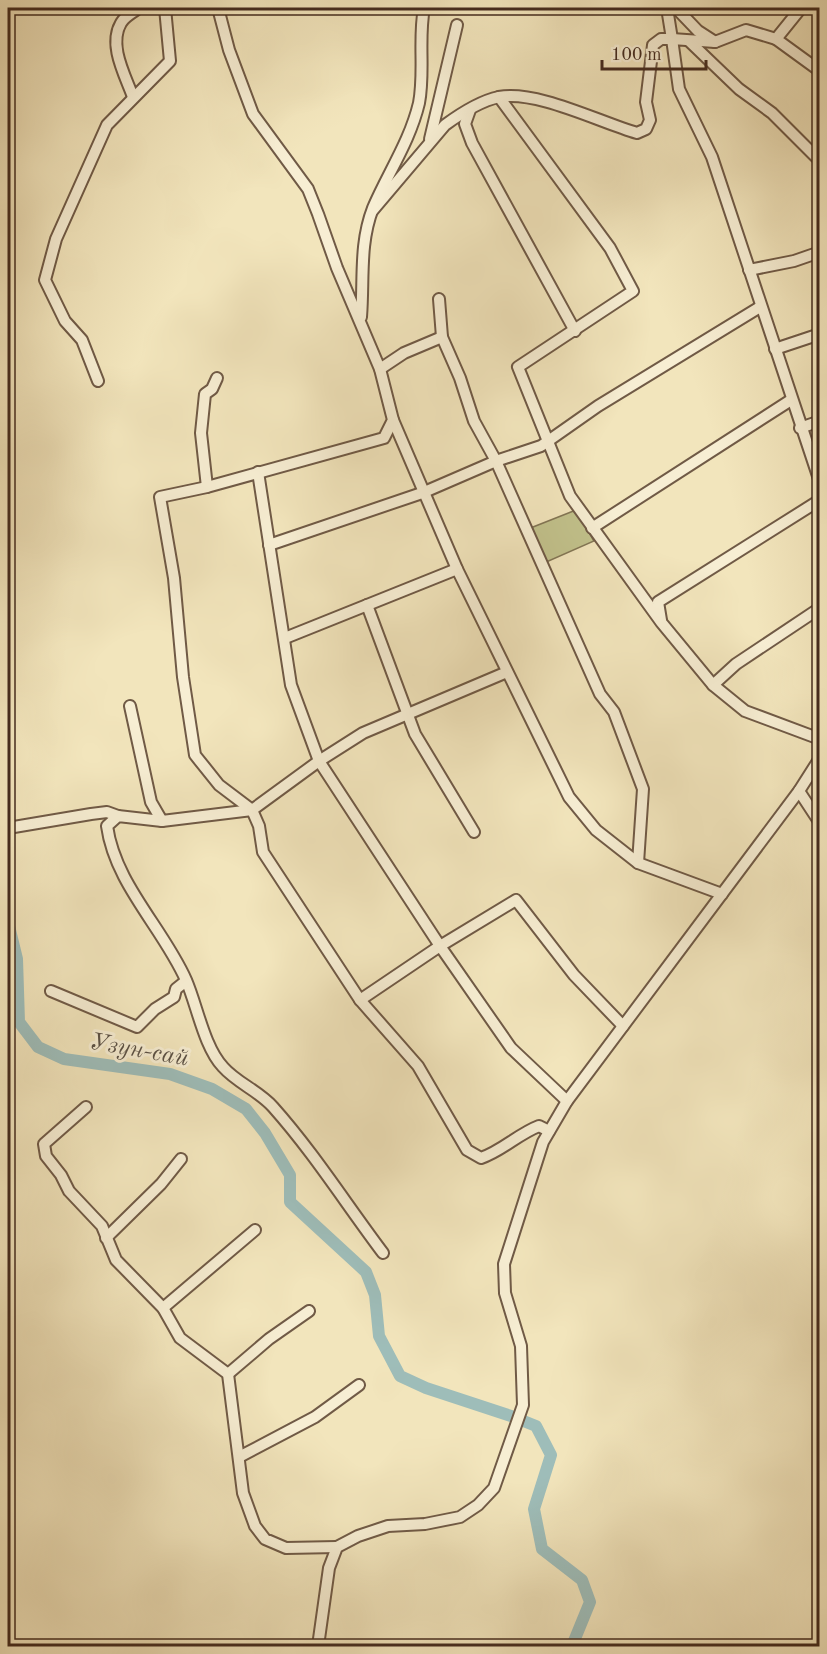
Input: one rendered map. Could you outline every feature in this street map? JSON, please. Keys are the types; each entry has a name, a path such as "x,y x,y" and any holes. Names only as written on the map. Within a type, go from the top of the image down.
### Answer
{"street":[{"path":"133,97 118,55 116,35 121,21 139,8"},
{"path":"98,381 82,340 65,321 45,280 56,239 106,125 171,61 165,8"},
{"path":"218,8 253,114 308,189 337,268 380,369 393,420 422,493 569,797 596,830 638,863 722,894"},
{"path":"361,320 361,260 373,210 413,124 419,101 421,26 424,8"},
{"path":"667,8 679,89 712,157 819,482"},
{"path":"676,8 698,31 715,42"},
{"path":"776,39 801,8"},
{"path":"430,140 457,25"},
{"path":"373,210 445,125 470,110 499,97 519,97 558,105 637,133 646,129 650,120 646,102 653,45 661,39 715,42 746,30 776,39 819,71"},
{"path":"689,41 739,89 772,113 819,161"},
{"path":"499,97 610,248 633,291 518,367 570,496 661,622 713,685 745,711 819,739"},
{"path":"470,110 465,124 472,143 575,331"},
{"path":"749,270 794,261 819,252"},
{"path":"439,299 442,337 460,378 474,422 496,461 600,694 614,712 643,789 638,863"},
{"path":"269,545 422,493 547,441 597,406 760,307"},
{"path":"775,349 819,334"},
{"path":"380,369 404,353 442,337"},
{"path":"207,487 201,411 205,394 212,389 217,378"},
{"path":"592,528 791,400"},
{"path":"393,420 384,438 207,487 160,497 174,578 183,677 195,755 219,784 252,810 259,826 264,852 360,1000 418,1066 467,1150 481,1158 494,1153 527,1131 539,1126 549,1131"},
{"path":"800,428 819,421"},
{"path":"258,472 291,685 319,761 440,946 511,1048 567,1101"},
{"path":"661,622 658,602 819,500"},
{"path":"285,638 457,569"},
{"path":"367,605 415,734 474,832"},
{"path":"713,685 736,664 819,608"},
{"path":"8,828 91,814 106,813 162,821 211,818 252,810 319,761 363,733 507,672"},
{"path":"130,706 151,802 162,821"},
{"path":"86,1107 44,1144 46,1156 61,1175 69,1191 102,1226 116,1260 163,1308 180,1338 228,1374 243,1493 255,1526 265,1539 286,1548 337,1547 388,1526 425,1524 460,1517 478,1505 494,1488 523,1404 521,1346 505,1293 504,1264 543,1142 567,1101 799,791 819,758"},
{"path":"799,791 819,823"},
{"path":"118,816 107,826 113,851 186,981 212,1051 223,1068 270,1104 302,1140 383,1253"},
{"path":"360,1000 440,946 516,900 574,975 623,1026"},
{"path":"51,991 137,1027 155,1009 174,997 176,989 186,981"},
{"path":"106,1238 161,1184 181,1159"},
{"path":"163,1308 255,1230"},
{"path":"228,1374 268,1339 309,1311"},
{"path":"239,1457 315,1417 359,1385"},
{"path":"318,1647 329,1568 337,1547"}],"green space":[{"path":"576,510 594,541 544,563 528,529"}],"waterway":[{"name":"Узун-сай","path":"8,922 17,959 19,1022 38,1047 64,1059 170,1074 212,1089 246,1109 265,1133 290,1175 290,1202 366,1272 375,1295 379,1336 400,1376 426,1388 511,1416"},
{"name":"Узун-сай","path":"521,1420 536,1426 551,1455 534,1509 542,1549 582,1580 590,1602 572,1646"}]}
